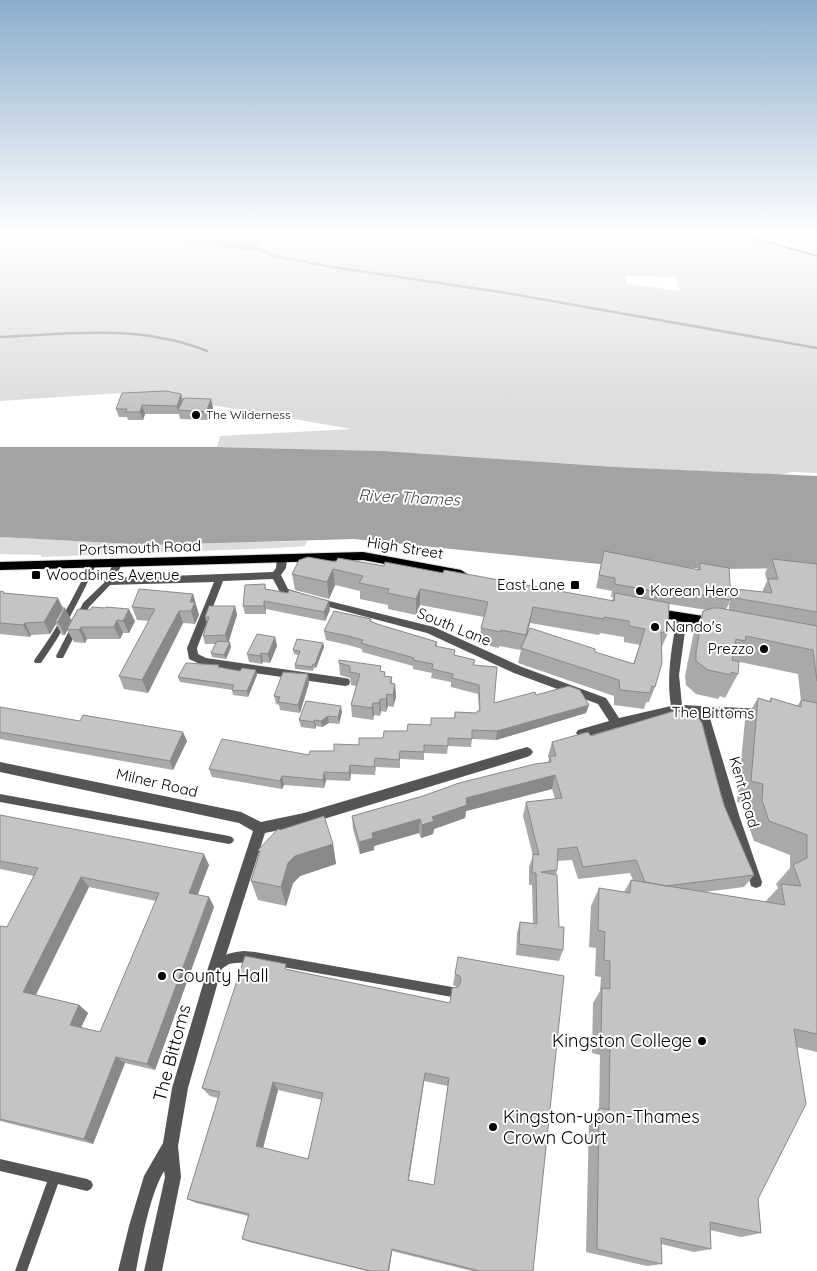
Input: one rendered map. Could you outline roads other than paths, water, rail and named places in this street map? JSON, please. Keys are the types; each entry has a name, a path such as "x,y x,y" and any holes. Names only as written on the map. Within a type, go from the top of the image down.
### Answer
{"main road":[{"name":"High Street","path":"282,559 363,556 470,575"},
{"name":"Portsmouth Road","path":"0,566 282,559"},
{"path":"644,610 726,625"}],"street":[{"path":"117,564 109,582 219,580 276,575 281,568 282,559"},
{"name":"South Lane","path":"276,575 284,592 430,630 518,670 602,701 616,723"},
{"path":"219,580 192,648 194,656 204,662 346,682"},
{"path":"677,709 673,694 676,651 682,618"},
{"name":"The Bittoms","path":"582,733 677,709 772,714"},
{"name":"Kent Road","path":"702,710 723,776 737,830 756,882"},
{"path":"260,828 304,818 527,752"},
{"name":"Milner Road","path":"0,767 241,818 260,828"},
{"name":"The Bittoms","path":"170,1146 180,1088 214,971 260,828"},
{"path":"127,1271 137,1226 152,1176 170,1146"},
{"path":"153,1271 173,1177 170,1146"}],"lane":[{"path":"38,661 63,626 93,565"},
{"path":"60,656 86,605 109,582"},
{"path":"0,798 229,840"},
{"path":"214,971 224,960 240,956 255,957 452,992"},
{"path":"0,1165 54,1179 87,1185"},
{"path":"21,1271 54,1179"}],"water":[{"name":"River Thames","path":"0,447 217,447 384,451 615,467 817,476 817,568 719,569 599,564 354,539 150,545 0,537"}],"waterway":[{"path":"508,293 817,348"},
{"path":"0,337 79,333 130,334 156,337 207,351"}],"place":[{"name":"The Wilderness","path":"196,415"},
{"name":"Woodbines Avenue","path":"36,575"},
{"name":"East Lane","path":"575,585"},
{"name":"Korean Hero","path":"640,591"},
{"name":"Nando's","path":"655,627"},
{"name":"Prezzo","path":"764,649"},
{"name":"County Hall","path":"162,976"},
{"name":"Kingston College","path":"702,1041"},
{"name":"Kingston-upon-Thames Crown Court","path":"493,1127"}]}
